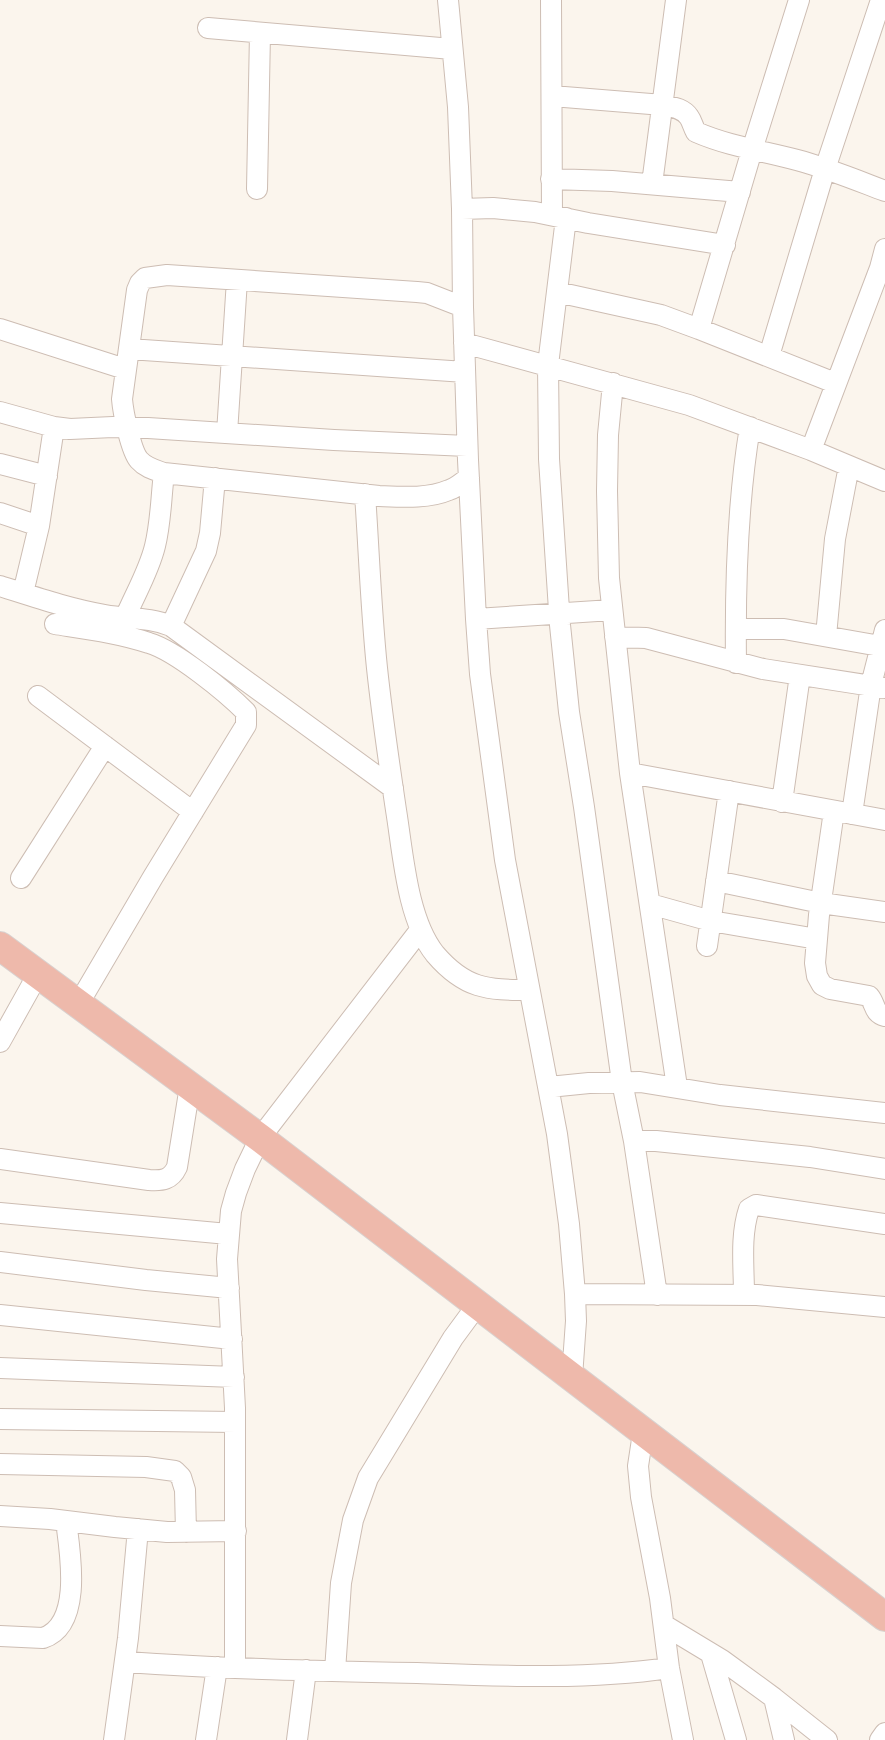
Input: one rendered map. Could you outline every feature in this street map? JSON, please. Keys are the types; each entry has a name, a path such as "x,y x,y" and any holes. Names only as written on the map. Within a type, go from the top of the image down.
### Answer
{"highway":[{"path":"0,946 260,1138 885,1618"}],"street":[{"path":"448,0 458,107 467,446 480,674 500,822 562,1168 576,1320 572,1377"},
{"path":"551,0 551,179 559,216 557,292 548,365 549,458 559,612 569,712 622,1082 634,1141 658,1295"},
{"path":"652,184 676,0"},
{"path":"699,329 799,0"},
{"path":"769,356 825,168 881,0"},
{"path":"208,28 452,50"},
{"path":"257,190 260,33"},
{"path":"552,96 663,105 676,108 690,118 696,132 752,150 825,168 885,191"},
{"path":"551,179 652,184 740,192"},
{"path":"462,209 515,209 725,245"},
{"path":"811,450 835,383 853,342 885,249"},
{"path":"463,307 427,293 167,275 145,278 137,290 122,399 123,410 138,458 150,469 164,473 403,497 437,494 451,490 469,477"},
{"path":"227,433 237,280"},
{"path":"557,292 661,315 835,383"},
{"path":"0,329 127,359 233,357 465,372"},
{"path":"464,343 689,405 750,426 849,466 883,475"},
{"path":"613,383 608,435 609,578 630,773 677,1087"},
{"path":"0,412 54,427 70,429 128,428 467,446"},
{"path":"736,663 735,607 741,490 750,426"},
{"path":"24,593 39,526 54,427"},
{"path":"0,464 47,476"},
{"path":"826,636 835,539 849,466"},
{"path":"125,618 151,560 155,546 164,473"},
{"path":"170,626 206,551 210,533 215,478"},
{"path":"365,494 377,667 407,885 420,930 434,952 444,963 456,974 468,981 496,990 529,990"},
{"path":"0,513 39,526"},
{"path":"0,586 90,612 151,620 170,626 393,788"},
{"path":"476,619 559,612 612,610"},
{"path":"55,624 151,643 184,662 234,700 246,712 246,725 79,1003"},
{"path":"736,629 784,629 826,636 884,641 878,686 843,812 821,903 815,963 817,976 822,985 830,989 869,996 874,1001 875,1010 885,1016"},
{"path":"615,637 646,638 763,669 878,686"},
{"path":"782,802 800,675"},
{"path":"38,696 193,812"},
{"path":"21,878 105,746"},
{"path":"630,773 885,820"},
{"path":"707,946 729,791"},
{"path":"716,881 821,903 885,912"},
{"path":"650,904 710,921 817,939"},
{"path":"206,1740 226,1668 236,1531 234,1377 227,1259 231,1211 245,1169 260,1138 420,930"},
{"path":"1,1039 38,974"},
{"path":"549,1087 640,1082 720,1095 885,1112"},
{"path":"0,1159 162,1181 174,1174 177,1167 190,1086"},
{"path":"634,1141 656,1141 810,1157 885,1169"},
{"path":"744,1295 743,1242 745,1220 749,1209 756,1205 885,1224"},
{"path":"0,1213 228,1234"},
{"path":"0,1262 229,1288"},
{"path":"574,1294 744,1295 885,1307"},
{"path":"335,1671 341,1583 353,1520 362,1492 374,1466 448,1345 478,1304"},
{"path":"0,1315 232,1339"},
{"path":"0,1368 234,1377"},
{"path":"0,1419 235,1422"},
{"path":"643,1433 638,1466 641,1497 683,1740"},
{"path":"0,1464 146,1467 175,1471 181,1477 185,1490 186,1532"},
{"path":"0,1516 138,1529 186,1532 236,1531"},
{"path":"0,1636 43,1638 50,1636 61,1622 71,1590 71,1568 66,1521"},
{"path":"114,1740 126,1662 138,1529"},
{"path":"664,1625 711,1654 774,1698 827,1740"},
{"path":"711,1654 736,1740"},
{"path":"126,1662 226,1668 577,1676 619,1674 670,1668"},
{"path":"297,1740 306,1670"},
{"path":"774,1698 784,1740"},
{"path":"880,1740 885,1733"}]}
